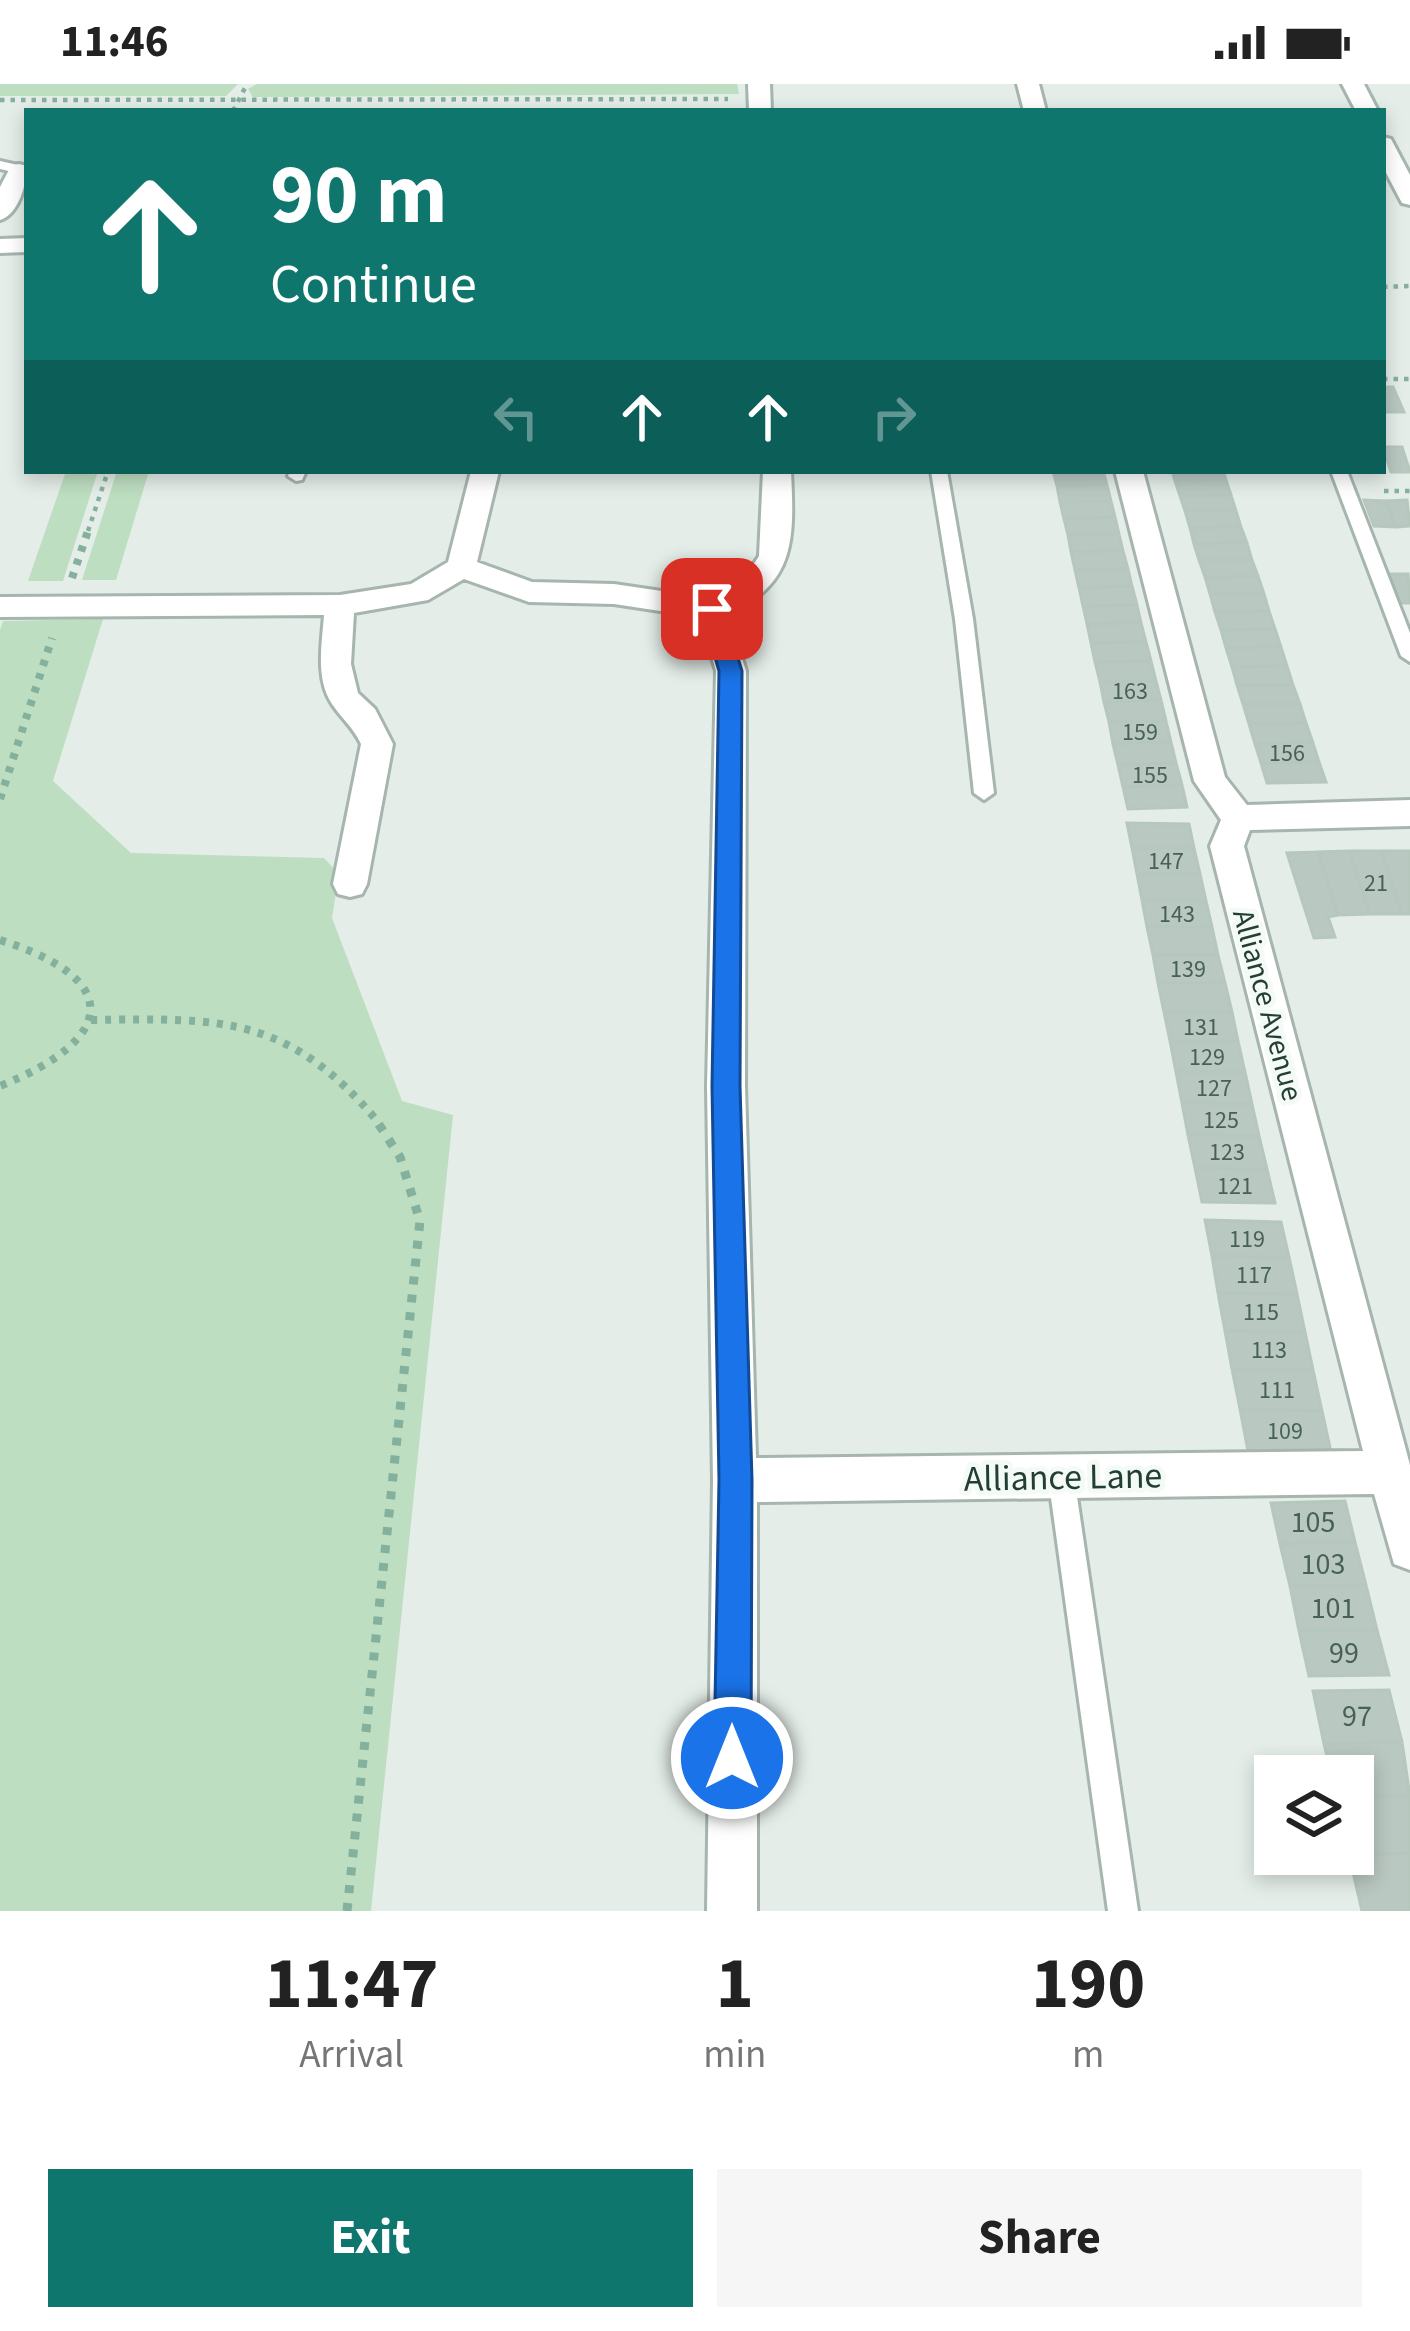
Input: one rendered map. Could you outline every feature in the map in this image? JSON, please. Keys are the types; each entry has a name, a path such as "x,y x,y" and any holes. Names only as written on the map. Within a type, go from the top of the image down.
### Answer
{"street":[{"path":"1386,150 1410,198"},
{"path":"0,213 15,169"},
{"path":"0,607 340,604 418,593 461,567 483,474"},
{"path":"461,567 529,592 614,593 712,609 740,599 763,580 777,555 777,474"},
{"path":"1130,474 1210,781 1238,818 1410,814"},
{"path":"340,604 336,664 344,698 364,717 377,744 350,884"},
{"path":"712,609 731,671 726,1086 735,1480 732,1911"},
{"name":"Alliance Avenue","path":"1238,818 1227,846 1410,1547"},
{"name":"Alliance Lane","path":"735,1480 1390,1472"}],"lane":[{"path":"940,474 964,619 984,793"},
{"path":"1340,474 1410,656"},
{"path":"1061,1476 1123,1911"}],"path":[{"path":"234,108 247,84"},
{"path":"0,100 760,98"},
{"path":"0,799 107,474"},
{"path":"1384,490 1410,491"},
{"path":"0,940 71,966 86,983 91,1020 74,1048 0,1086"},
{"path":"91,1020 236,1023 284,1042 314,1061 367,1111 404,1165 418,1197 421,1221 347,1911"}],"green space":[{"path":"0,84 238,84 226,96 0,96"},
{"path":"257,84 737,84 739,94 253,97 248,89"},
{"path":"65,474 97,474 63,581 28,581"},
{"path":"116,474 148,474 116,580 82,580"},
{"path":"103,619 53,781 131,853 324,858 339,874 332,918 402,1101 453,1115 371,1911 0,1911 0,630 3,621"}],"building":[{"path":"1386,387 1393,387 1404,412 1386,412"},
{"path":"1386,447 1402,447 1410,472 1391,472"},
{"path":"1054,474 1104,474 1107,485 1057,486"},
{"path":"1173,474 1224,474 1226,480 1175,481"},
{"path":"1226,480 1231,495 1180,496 1175,481"},
{"path":"1107,485 1111,501 1060,502 1057,486"},
{"path":"1231,495 1236,511 1185,511 1180,496"},
{"path":"1364,500 1386,501 1396,527 1374,526"},
{"path":"1407,500 1410,526 1396,527 1386,501"},
{"path":"1111,501 1115,517 1064,519 1060,502"},
{"path":"1185,511 1236,511 1241,527 1190,528"},
{"path":"1115,517 1119,534 1068,535 1064,519"},
{"path":"1241,527 1247,543 1194,544 1190,528"},
{"path":"1119,534 1123,551 1071,552 1068,535"},
{"path":"1247,543 1252,560 1199,560 1194,544"},
{"path":"1123,551 1128,569 1075,570 1071,552"},
{"path":"1199,560 1252,560 1258,576 1205,577"},
{"path":"1128,569 1132,586 1079,588 1075,570"},
{"path":"1389,574 1408,574 1410,603 1400,603"},
{"path":"1258,576 1264,594 1210,594 1205,577"},
{"path":"1132,586 1137,605 1083,606 1079,588"},
{"path":"1210,594 1264,594 1269,611 1215,612"},
{"path":"1137,605 1141,623 1087,624 1083,606"},
{"path":"1269,611 1275,629 1221,630 1215,612"},
{"path":"1141,623 1146,642 1091,643 1087,624"},
{"path":"1275,629 1281,647 1226,648 1221,630"},
{"path":"1146,642 1151,661 1095,662 1091,643"},
{"path":"1281,647 1287,666 1232,667 1226,648"},
{"path":"1151,661 1156,681 1100,682 1095,662"},
{"path":"1287,666 1293,685 1237,685 1232,667"},
{"path":"1156,681 1161,700 1104,702 1100,682"},
{"path":"1237,685 1293,685 1300,704 1243,704"},
{"path":"1161,700 1166,721 1109,722 1104,702"},
{"path":"1243,704 1300,704 1306,723 1249,724"},
{"path":"1166,721 1171,742 1113,744 1109,722"},
{"path":"1306,723 1313,743 1255,744 1249,724"},
{"path":"1171,742 1176,763 1118,765 1113,744"},
{"path":"1313,743 1319,762 1261,763 1255,744"},
{"path":"1319,762 1326,782 1267,783 1261,763"},
{"path":"1176,763 1182,785 1123,787 1118,765"},
{"path":"1182,785 1187,807 1128,809 1123,787"},
{"path":"1127,823 1189,824 1194,848 1132,848"},
{"path":"1132,848 1194,848 1200,874 1137,874"},
{"path":"1349,851 1381,851 1402,914 1370,914"},
{"path":"1349,851 1370,914 1338,915 1318,852"},
{"path":"1381,851 1410,851 1410,914 1402,914"},
{"path":"1318,852 1338,915 1328,917 1335,937 1314,938 1287,853"},
{"path":"1137,874 1200,874 1206,901 1142,900"},
{"path":"1142,900 1206,901 1212,927 1147,927"},
{"path":"1147,927 1212,927 1218,955 1153,955"},
{"path":"1153,955 1218,955 1225,983 1158,983"},
{"path":"1158,983 1225,983 1232,1012 1164,1012"},
{"path":"1164,1012 1232,1012 1238,1041 1170,1041"},
{"path":"1170,1041 1238,1041 1245,1072 1176,1072"},
{"path":"1176,1072 1245,1072 1252,1104 1182,1103"},
{"path":"1182,1103 1252,1104 1259,1136 1188,1135"},
{"path":"1188,1135 1259,1136 1267,1169 1195,1168"},
{"path":"1195,1168 1267,1169 1275,1203 1202,1202"},
{"path":"1205,1220 1281,1222 1289,1257 1212,1256"},
{"path":"1212,1256 1289,1257 1297,1294 1218,1293"},
{"path":"1218,1293 1297,1294 1305,1332 1225,1331"},
{"path":"1225,1331 1305,1332 1313,1370 1232,1369"},
{"path":"1232,1369 1313,1370 1322,1411 1240,1409"},
{"path":"1240,1409 1322,1411 1331,1452 1248,1451"},
{"path":"1345,1501 1355,1542 1280,1544 1271,1503"},
{"path":"1355,1542 1366,1585 1290,1586 1280,1544"},
{"path":"1366,1585 1377,1630 1299,1631 1290,1586"},
{"path":"1377,1630 1389,1675 1309,1676 1299,1631"},
{"path":"1389,1690 1402,1742 1324,1744 1313,1691"},
{"path":"1402,1742 1410,1796 1374,1797 1374,1755 1327,1755 1324,1744"},
{"path":"1410,1796 1410,1853 1374,1854 1374,1797"},
{"path":"1410,1853 1410,1911 1362,1911 1354,1875 1374,1875 1374,1854"}],"route":[{"path":"712,609 731,671 726,1086 735,1480 732,1758"}]}
